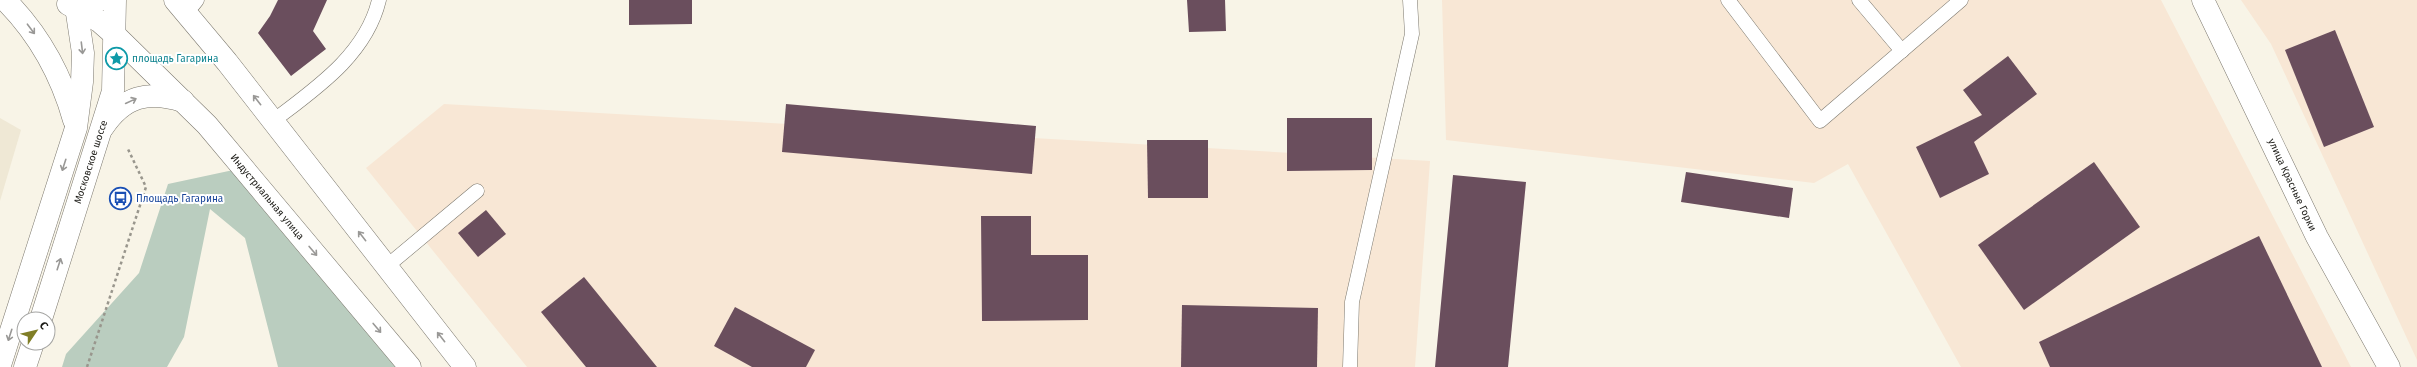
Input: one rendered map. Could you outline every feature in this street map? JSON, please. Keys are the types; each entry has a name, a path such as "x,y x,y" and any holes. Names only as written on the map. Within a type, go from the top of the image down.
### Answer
{"street":[{"path":"5,0 40,41 56,69 68,98 76,128"},
{"path":"0,365 76,128 82,82 83,53 71,3 100,0"},
{"name":"Московское шоссе","path":"44,311 103,127 113,91 116,0"},
{"name":"улица Красные Горки","path":"2203,0 2317,237 2389,367"},
{"path":"189,1 211,44 386,267 461,366"},
{"name":"Индустриальная улица","path":"71,3 99,21 115,35 207,125 410,367"},
{"path":"103,127 117,109 138,98 153,95 168,96 183,101"},
{"path":"25,367 30,351"}],"lane":[{"path":"273,122 342,64 361,40 379,0"},
{"path":"1350,367 1352,302 1412,34 1410,0"},
{"path":"1728,0 1820,121 1961,0"},
{"path":"1859,0 1902,51"},
{"path":"386,267 477,191"}],"path":[{"path":"87,367 146,187 127,147"}],"shaded area":[{"path":"1442,0 2161,0 2351,367 1961,367 1848,164 1814,183 1446,140"},
{"path":"2241,0 2417,0 2417,360 2271,44"},
{"path":"444,104 1430,161 1415,367 527,367 366,168"},
{"path":"0,118 21,130 0,201"}],"green space":[{"path":"252,166 410,367 278,367 245,238 210,209 184,337 167,367 62,367 66,354 139,273 168,184"}],"building":[{"path":"278,0 327,0 313,31 326,49 291,76 258,33 270,16"},
{"path":"629,0 692,0 692,24 629,25"},
{"path":"1187,0 1225,0 1226,31 1189,32"},
{"path":"2335,30 2374,127 2324,147 2285,50"},
{"path":"2008,56 2037,94 1974,142 1989,174 1940,198 1916,147 1982,115 1963,90"},
{"path":"786,104 1036,126 1032,174 782,152"},
{"path":"1287,118 1372,118 1372,170 1287,171"},
{"path":"1147,140 1208,140 1208,198 1148,198"},
{"path":"2094,162 2140,227 2024,310 1978,245"},
{"path":"1686,172 1793,188 1789,218 1681,202"},
{"path":"1453,175 1526,182 1508,367 1435,367"},
{"path":"486,210 506,234 478,257 458,233"},
{"path":"981,216 1031,216 1031,255 1088,255 1088,320 982,321"},
{"path":"2259,236 2322,367 2050,367 2039,342"},
{"path":"584,277 657,367 586,367 541,312"},
{"path":"1182,305 1318,308 1317,367 1181,367"},
{"path":"735,307 815,350 806,367 752,367 714,346"}],"place":[{"name":"площадь Гагарина","path":"116,59"},
{"name":"Площадь Гагарина","path":"121,199"}]}
